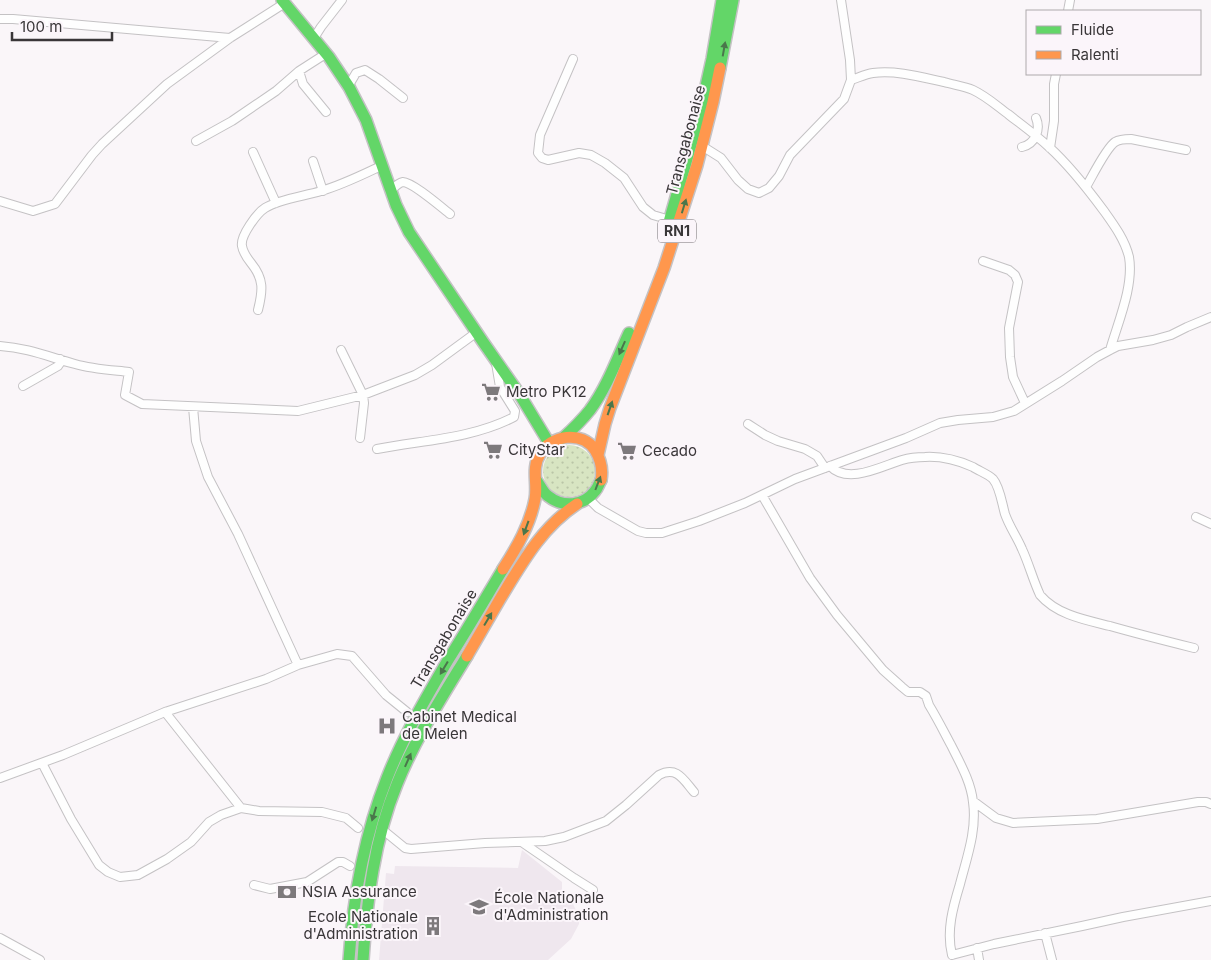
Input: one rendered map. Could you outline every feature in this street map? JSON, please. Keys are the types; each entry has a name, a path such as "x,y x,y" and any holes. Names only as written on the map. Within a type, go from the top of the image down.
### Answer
{"main road":[{"name":"Transgabonaise","path":"563,438 595,404 606,384 644,298 662,249 700,112 722,0"},
{"name":"Transgabonaise","path":"598,455 607,418 680,223 716,88 733,0"},
{"path":"283,2 327,53 349,85 367,121 390,192 409,232 550,443"},
{"path":"563,438 580,439 594,448 598,455 602,471 601,479 598,486 582,501 567,505 557,503 540,490 535,470 537,460 542,450 550,443 563,438"},
{"name":"Transgabonaise","path":"350,960 359,876 368,834 380,795 396,757 426,699 522,538 536,494 536,480"},
{"name":"Transgabonaise","path":"363,960 365,919 369,891 383,830 392,799 422,730 535,545 550,525 582,501"}],"street":[{"path":"314,38 342,0"},
{"path":"702,146 721,158 738,180 748,189 759,193 769,188 779,176 790,155 844,99 851,80 841,0"},
{"path":"0,201 33,211 55,204 102,144 167,84 283,2"},
{"path":"0,19 230,38"},
{"path":"196,140 232,122 276,91 299,71 327,53"},
{"path":"573,59 540,136 538,153 542,158 548,160 579,153 591,155 624,178 643,207 653,215 670,220"},
{"path":"349,85 356,73 365,70 380,79 403,98"},
{"path":"299,71 303,84 326,112"},
{"path":"851,80 870,74 890,73 965,87 983,95 1050,148 1086,187 1116,228 1126,247 1129,258 1126,296 1110,350"},
{"path":"1050,148 1054,121 1056,75"},
{"path":"1022,148 1031,144 1036,136 1038,126 1036,118"},
{"path":"1086,187 1110,147 1124,139 1186,150"},
{"path":"253,152 276,203"},
{"path":"313,161 323,191"},
{"path":"258,310 262,296 262,282 258,271 246,257 241,243 257,215 276,203 323,191 381,166"},
{"path":"390,192 396,184 403,182 412,185 450,214"},
{"path":"983,261 1009,270 1015,275 1018,282 1010,328 1010,357 1013,377 1025,404"},
{"path":"582,501 638,531 662,533 699,521 762,495 795,478 906,438 940,423 993,417 1014,411 1090,361 1118,346 1171,335 1211,317"},
{"path":"0,346 28,350 76,365 129,372 125,395 142,404 298,411 363,395 415,375 477,332"},
{"path":"341,350 363,395 364,403 360,438"},
{"path":"23,386 58,366 60,359"},
{"path":"377,449 409,443 437,441 467,434 514,418 515,411 500,387 495,359"},
{"path":"193,407 196,441 208,477 238,534 298,665"},
{"path":"748,424 778,441 805,449 817,456 827,467 846,475 866,472 902,460 925,457 951,458 967,464 992,477 995,482 1006,515 1022,549 1040,596 1044,601 1071,615 1194,648"},
{"path":"762,495 810,578 836,615 883,670 908,692 920,692 926,696 928,706 961,764 970,786 974,801 971,844 951,915 949,957 977,948 1045,933 1211,901"},
{"path":"1196,517 1211,524"},
{"path":"0,778 42,763 165,712 266,679 298,665 336,654 352,656 386,695 407,712"},
{"path":"165,712 241,808"},
{"path":"42,763 71,819 99,865 108,872 120,877 138,875 167,859 191,842 209,822 241,808 322,812 346,818 358,828"},
{"path":"383,830 405,848 411,849 485,843 545,842 564,837 606,820 626,805 659,775 669,771 678,774 694,792"},
{"path":"974,801 996,818 1013,823 1097,819 1198,802 1211,804"},
{"path":"523,843 593,890"},
{"path":"254,885 270,889 307,882 338,862 350,866"},
{"path":"1045,933 1052,960"},
{"path":"0,938 40,960"},
{"path":"977,948 979,960"}],"shaded area":[{"name":"École Nationale d'Administration","path":"522,850 562,882 562,889 566,899 573,904 579,920 579,924 571,939 548,960 379,960 386,873 394,874 395,866 518,868"}],"green space":[{"path":"569,445 583,449 591,457 595,471 591,485 583,493 569,497 555,493 547,485 543,471 547,457 555,449"}],"traffic: fast":[{"path":"282,0 329,57 349,87 366,120 396,205 409,232 520,395 549,443"},
{"path":"669,222 700,113 722,0"},
{"path":"720,68 733,0"},
{"path":"563,438 590,410 602,392 629,333"},
{"path":"536,480 546,495 567,504 585,500 596,490 601,480"},
{"path":"349,960 353,914 361,867 372,822 387,778 423,703 503,569"},
{"path":"363,960 369,893 377,848 389,805 404,767 420,735 467,656"}],"traffic: slow":[{"path":"598,455 610,408 664,268 697,165 720,68"},
{"path":"503,569 518,544 530,518 536,493 535,470 537,459 545,448 551,443 567,437 575,437 582,440 589,444 599,457 602,468 601,480"},
{"path":"467,656 533,547 564,513 577,504"}],"place":[{"name":"Metro PK12","path":"491,392"},
{"name":"CityStar","path":"493,450"},
{"name":"Cecado","path":"627,451"},
{"name":"Cabinet Medical de Melen","path":"387,726"},
{"name":"NSIA Assurance","path":"287,892"},
{"name":"École Nationale d'Administration","path":"479,907"},
{"name":"Ecole Nationale d'Administration","path":"433,926"}]}
